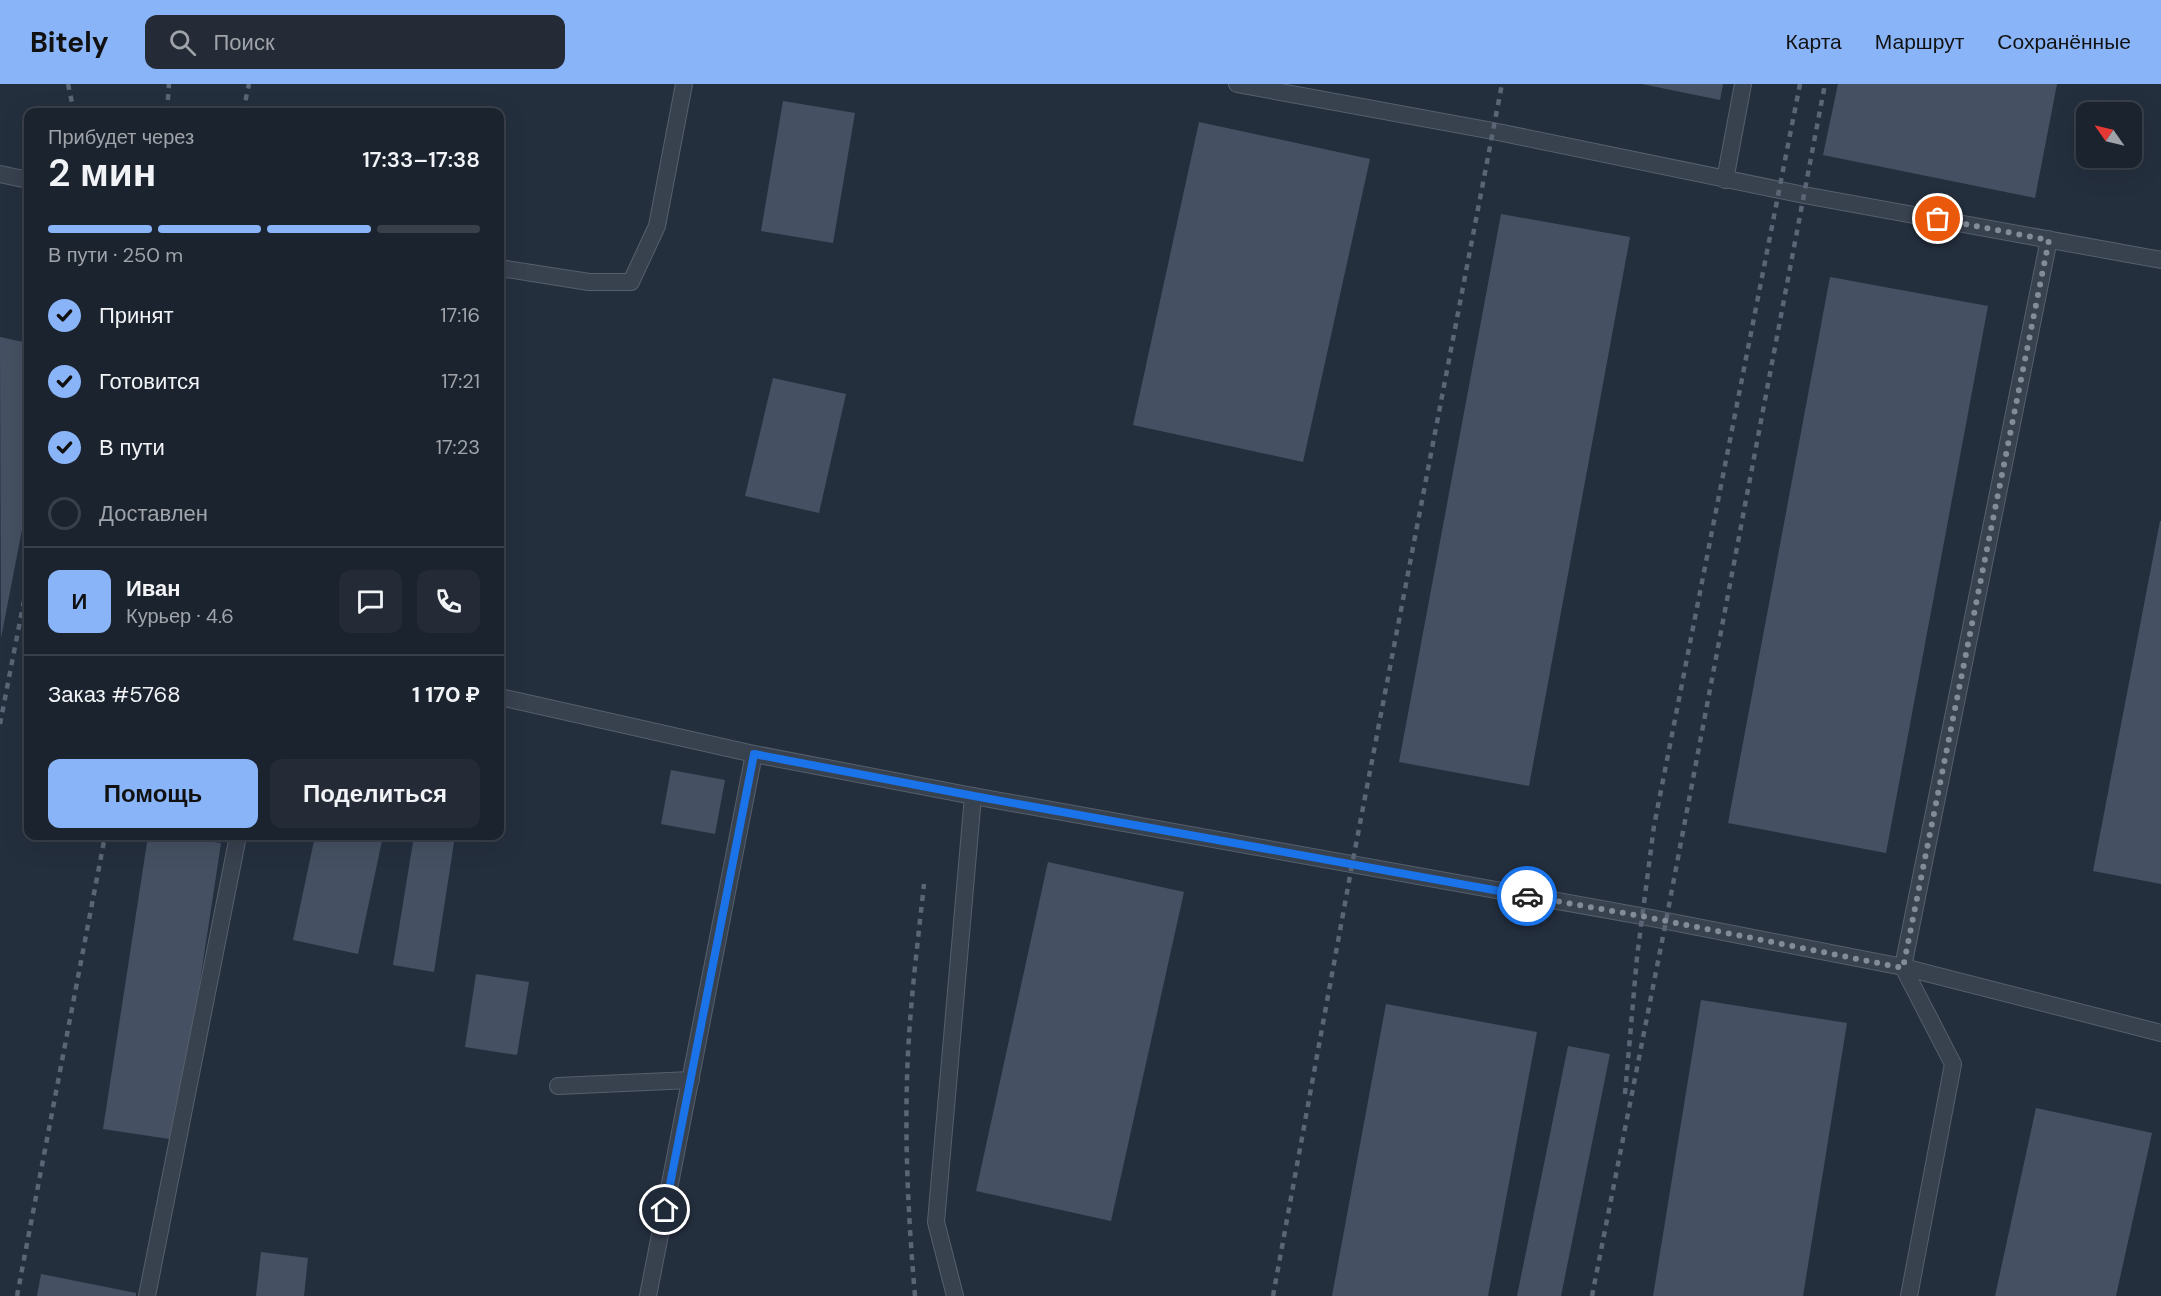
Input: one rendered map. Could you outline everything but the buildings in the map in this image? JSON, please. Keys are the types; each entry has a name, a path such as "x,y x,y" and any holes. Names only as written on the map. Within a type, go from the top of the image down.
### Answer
{"lane":[{"path":"504,269 589,282 631,282 657,226 684,84"},
{"path":"1237,84 1493,130 1725,180 2161,260"},
{"path":"1725,180 1743,84"},
{"path":"0,174 24,179"},
{"path":"1908,1296 1953,1064 1903,968 2049,240"},
{"path":"504,698 754,754 1641,916 1903,968 2161,1034"},
{"path":"648,1296 754,754"},
{"path":"955,1296 936,1222 974,796"},
{"path":"147,1296 237,840"},
{"path":"558,1086 692,1080"}],"railway":[{"path":"68,84 73,108"},
{"path":"167,108 169,84"},
{"path":"244,108 249,84"},
{"path":"1273,1296 1352,865 1502,84"},
{"path":"1625,1094 1637,957 1654,826 1800,84"},
{"path":"1592,1296 1666,921 1825,84"},
{"path":"0,724 24,601"},
{"path":"17,1296 104,840"},
{"path":"915,1296 910,1235 906,1114 911,1010 924,884"}],"way so far":[{"path":"1527,896 1903,968 2049,240 1938,219"}],"route":[{"path":"665,1210 754,754 1527,896"}]}
